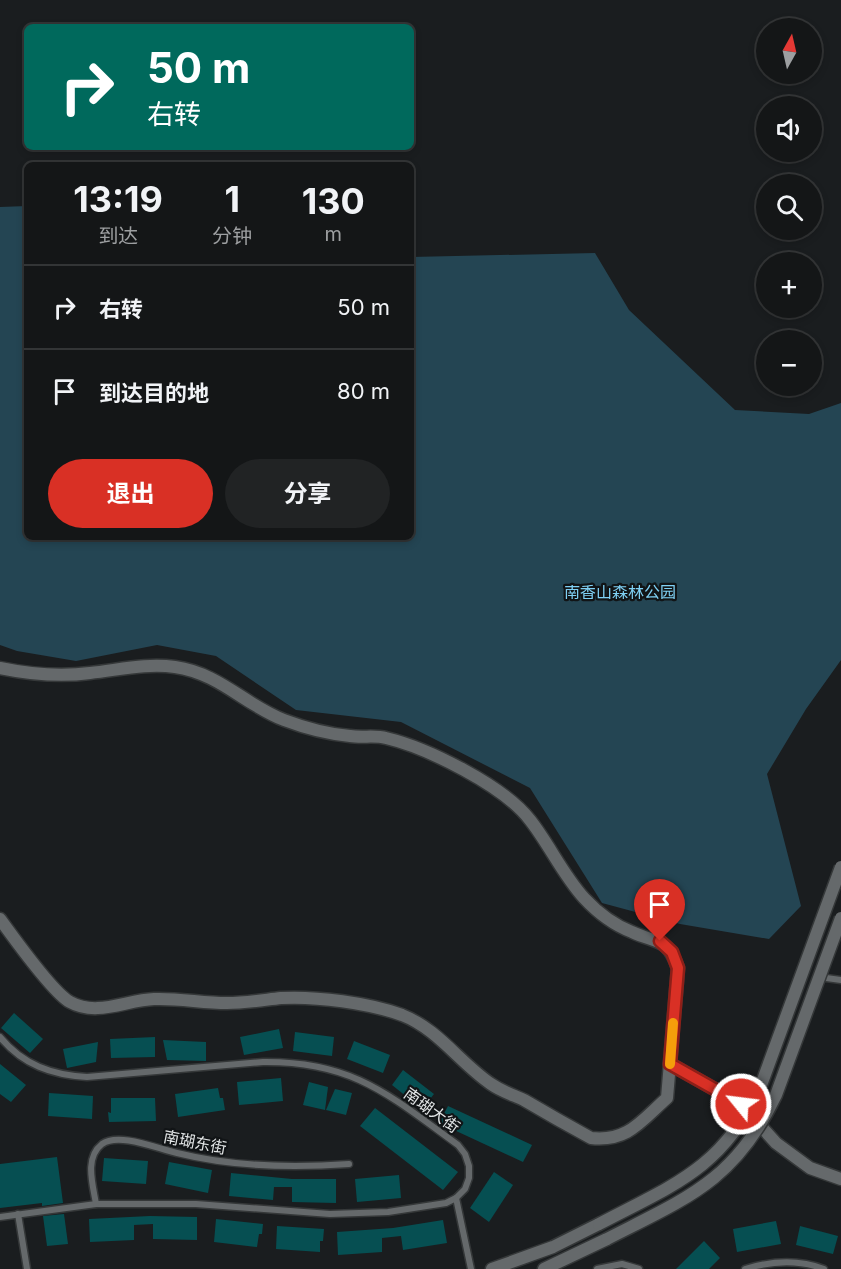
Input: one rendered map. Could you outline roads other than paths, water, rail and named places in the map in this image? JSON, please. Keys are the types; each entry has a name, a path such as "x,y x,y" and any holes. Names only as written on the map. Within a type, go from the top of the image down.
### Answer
{"street":[{"path":"0,668 54,674 88,673 149,665 177,667 205,675 230,688 252,705 283,720 328,733 385,738 433,755 499,790 531,821 584,897 606,917 631,932 660,941 672,952 678,968 667,1098 623,1135 608,1140 591,1138 493,1085 466,1065 443,1041 424,1026 388,1011 321,999 300,998 223,1003 159,998 132,1001 99,1009 83,1008 68,1002 57,991 0,920"},
{"path":"492,1269 553,1247 680,1182 707,1162 736,1132 760,1088 841,867"},
{"path":"545,1269 689,1197 725,1169 750,1142 776,1095 841,918"},
{"path":"670,1064 741,1104 776,1143 810,1168 841,1179"}],"lane":[{"path":"819,977 841,980"},
{"name":"南瑚大街","path":"0,1037 26,1061 66,1076 87,1077 291,1061 345,1072 370,1083 458,1145 470,1166 465,1189 456,1198"},
{"name":"南瑚东街","path":"96,1204 90,1168 93,1154 103,1144 116,1139 184,1155 238,1164 294,1167 349,1164"},
{"path":"0,1217 96,1204 196,1204 330,1214 388,1212 446,1203 456,1198 471,1269"},
{"path":"18,1214 27,1269"},
{"path":"745,1269 778,1262 798,1262 824,1269"},
{"path":"597,1269 622,1264 639,1269"}],"park label":[{"name":"南香山森林公园","path":"620,592"}]}
